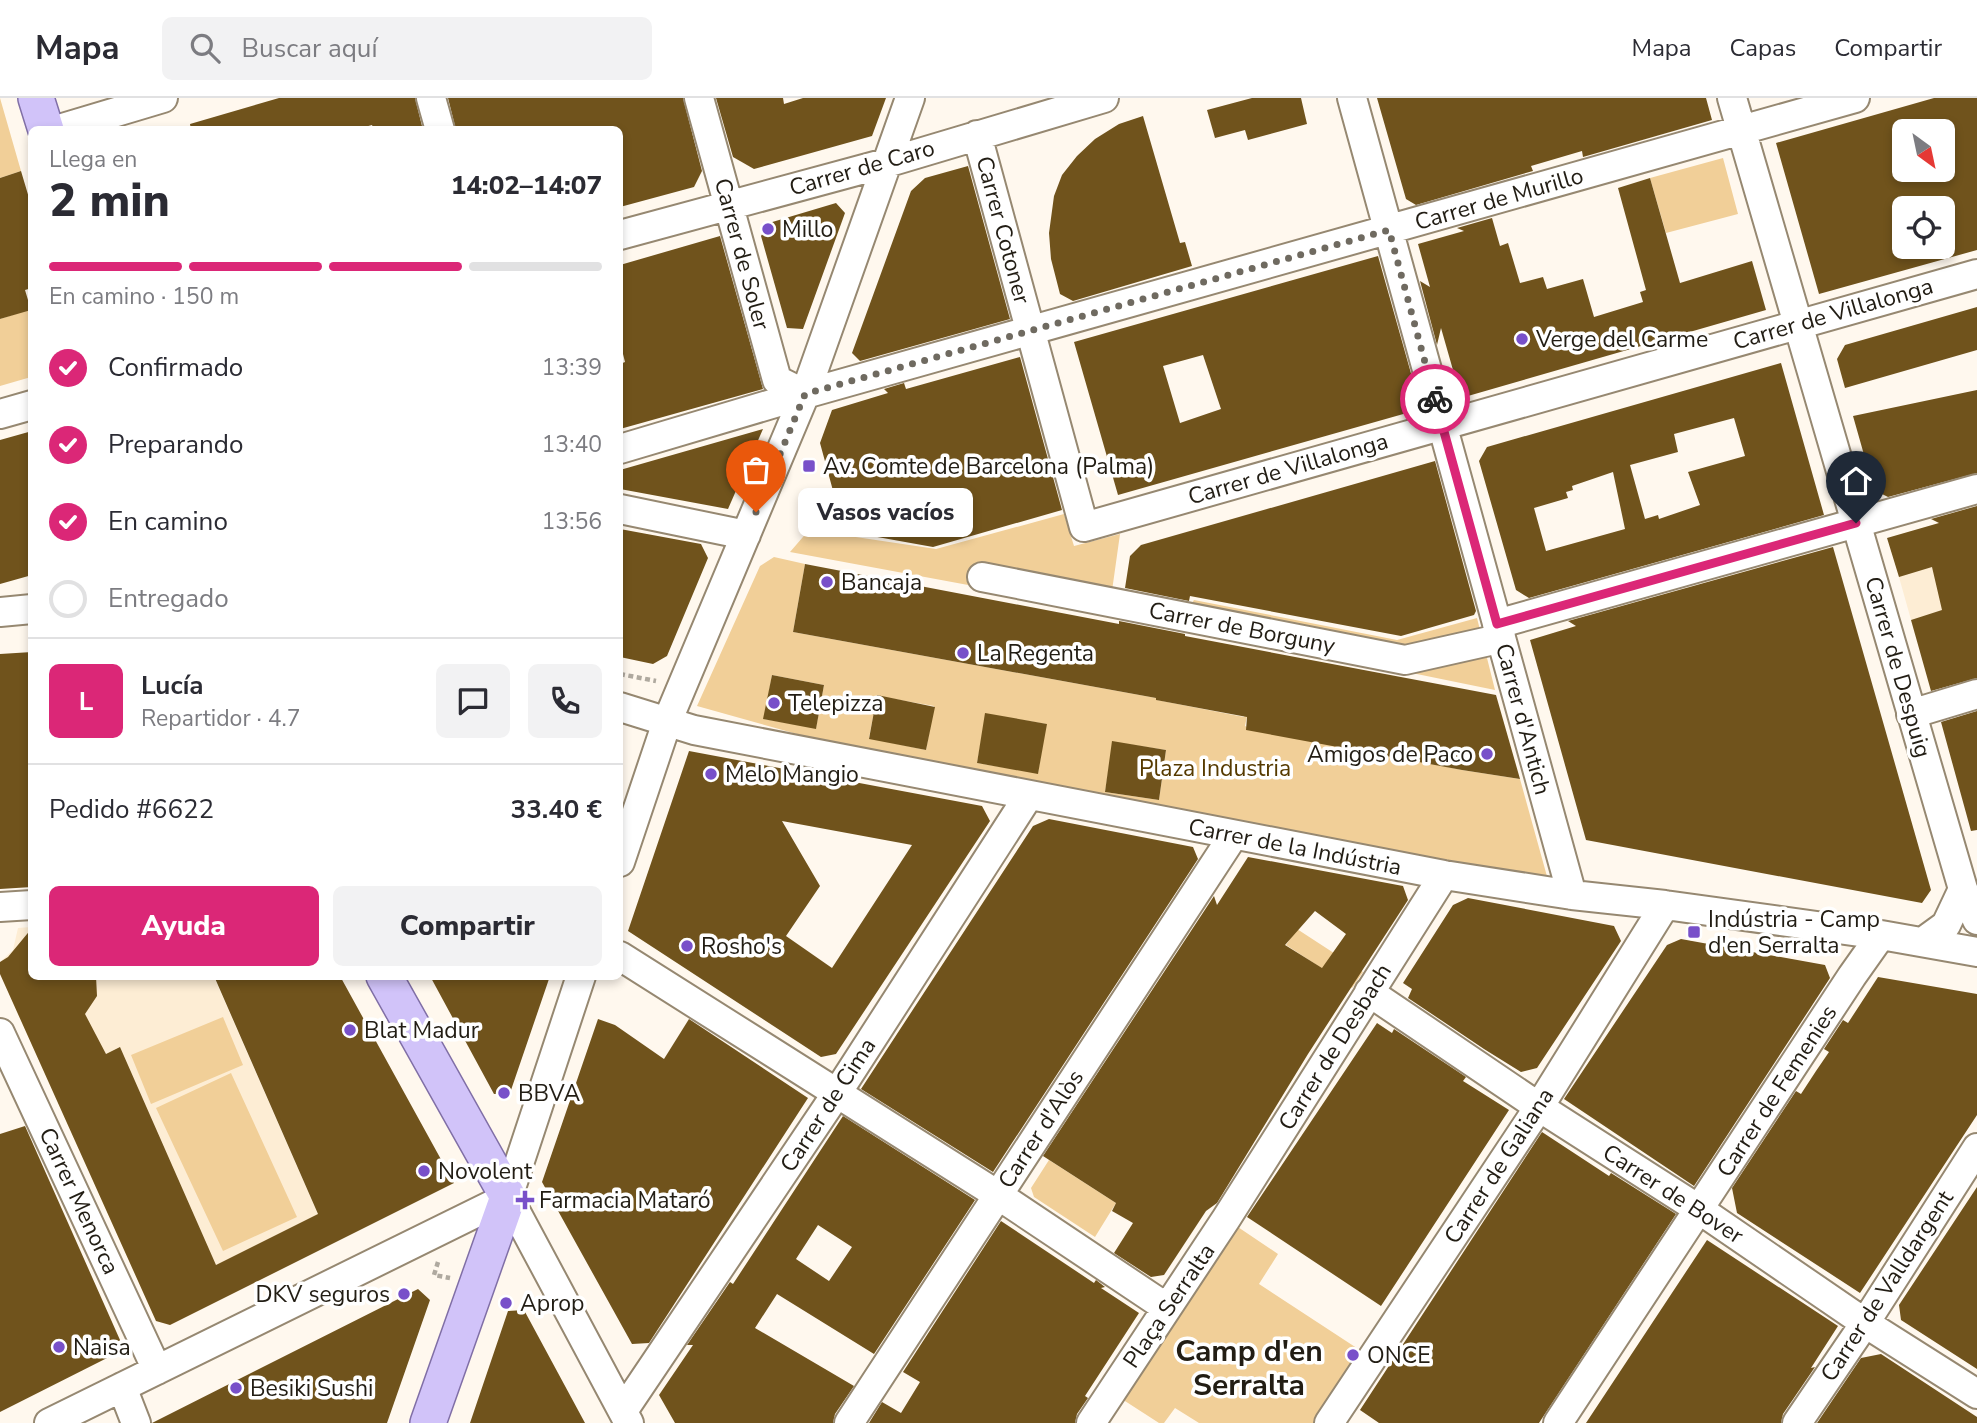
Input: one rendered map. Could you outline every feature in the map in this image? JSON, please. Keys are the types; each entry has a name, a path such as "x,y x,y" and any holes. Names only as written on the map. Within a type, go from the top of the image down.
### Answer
{"main road":[{"path":"36,98 45,126"},
{"path":"386,980 508,1197 428,1423"}],"street":[{"path":"69,126 163,98"},
{"path":"430,98 439,126"},
{"name":"Carrer de Soler","path":"699,98 777,380 805,394"},
{"path":"623,853 667,722 805,394 910,98"},
{"name":"Carrer de Caro","path":"623,234 886,163 1104,98"},
{"name":"Carrer d'Antich","path":"1352,98 1572,895"},
{"name":"Carrer de Despuig","path":"1732,98 1963,889 1977,920"},
{"name":"Carrer de Murillo","path":"623,448 805,394 1854,98"},
{"name":"Carrer Cotoner","path":"977,135 1084,527"},
{"name":"Carrer de Villalonga","path":"1084,527 1977,274"},
{"path":"0,414 28,406"},
{"name":"Carrer de Borguny","path":"982,577 1405,660 1494,640 1499,630 1977,489"},
{"path":"623,510 746,535"},
{"path":"0,612 28,609"},
{"path":"1912,713 1977,694"},
{"name":"Carrer de la Indústria","path":"623,708 694,730 1444,875 1572,895 1665,905 1924,941 1977,952"},
{"name":"Carrer de Cima","path":"626,1417 1028,795"},
{"name":"Carrer d'Alòs","path":"849,1423 1233,836"},
{"name":"Carrer de Desbach","path":"1226,1219 1444,875"},
{"path":"1924,941 1946,925 1963,889"},
{"path":"0,907 28,905"},
{"name":"Carrer de Galiana","path":"1338,1420 1665,905"},
{"name":"Carrer de Femenies","path":"1559,1423 1881,935"},
{"path":"623,958 998,1195 1167,1308"},
{"path":"49,1423 508,1197 580,980"},
{"name":"Carrer de Bover","path":"1369,992 1539,1107 1700,1210 1865,1323 1977,1394"},
{"name":"Carrer Menorca","path":"0,1033 157,1370"},
{"name":"Carrer de Valldargent","path":"1797,1423 1865,1323 1977,1148"},
{"path":"508,1197 626,1417"},
{"name":"Plaça Serralta","path":"1091,1423 1226,1219"},
{"path":"122,1387 136,1423"}],"path":[{"path":"623,675 682,686"}],"shaded area":[{"path":"1977,512 1977,616 1915,634 1888,538"},
{"path":"28,927 28,980 215,980 331,1244 170,1325 156,1321 0,974 0,962 13,950 18,928"}],"green space":[{"path":"0,98 21,171 0,178"},
{"path":"1723,158 1738,214 1666,233 1650,178"},
{"path":"28,310 28,378 0,386 0,319"},
{"path":"1064,514 1074,546 1120,534 1111,598 1190,606 1194,600 1397,640 1477,618 1495,690 1108,611 790,552 809,530 936,549"},
{"name":"Plaza Industria","path":"774,557 805,564 793,632 1156,698 1244,717 1245,715 1247,727 1520,779 1548,880 1104,800 811,738 697,706 760,566","holes":["772,675 824,685 816,728 764,719","877,696 934,706 926,750 869,738","986,714 1046,724 1038,773 977,763","1113,742 1166,750 1159,800 1105,792"]},
{"path":"1297,929 1363,972 1352,988 1286,945"},
{"path":"223,1017 243,1065 151,1104 131,1055"},
{"path":"231,1073 297,1217 223,1251 156,1108"},
{"path":"1049,1160 1116,1203 1095,1237 1034,1197 1031,1188"},
{"path":"1226,1219 1278,1254 1259,1284 1372,1358 1329,1423 1199,1423 1175,1408 1164,1423 1159,1423 1111,1392"}],"building":[{"path":"279,98 415,98 422,126 190,126"},
{"path":"448,98 683,98 702,171 694,187 623,206 623,126 455,126"},
{"path":"716,98 783,98 784,104 803,98 886,98 872,136 754,169 733,157"},
{"path":"1252,98 1301,98 1307,124 1248,140 1245,130 1215,138 1207,110"},
{"path":"1377,98 1706,98 1712,120 1583,157 1582,151 1531,166 1533,171 1416,205 1406,199"},
{"path":"1934,98 1977,98 1977,250 1955,256 1955,196 1892,196 1892,259 1945,259 1819,294 1776,143"},
{"path":"1143,116 1180,243 1185,242 1192,266 1073,301 1060,294 1051,259 1049,233 1054,196 1062,175 1095,139 1119,124"},
{"path":"968,166 1010,319 860,361 852,353 911,191 925,178"},
{"path":"21,171 28,195 28,289 25,290 28,311 0,319 0,178"},
{"path":"1650,178 1680,283 1752,261 1766,310 1461,398 1441,328 1437,345 1420,281 1430,287 1418,244 1464,231 1457,228 1492,218 1500,246 1508,243 1520,283 1543,277 1547,289 1583,279 1594,317 1643,302 1640,292 1646,290 1618,188"},
{"path":"836,203 845,213 803,329 787,328 761,236 769,223"},
{"path":"720,236 763,389 623,428 623,264"},
{"path":"1378,256 1421,409 1118,495 1074,342","holes":["1203,355 1221,409 1180,423 1163,366"]},
{"path":"1977,307 1977,350 1845,388 1837,359 1845,345"},
{"path":"1020,357 1062,510 933,547 844,531 820,443 832,410 888,393 884,389 904,383 906,389"},
{"path":"1781,363 1824,515 1529,598 1516,590 1479,461 1487,447","holes":["1734,418 1745,456 1688,472 1700,505 1659,519 1658,515 1645,519 1630,465 1678,452 1674,434","1613,472 1625,529 1546,551 1534,508 1568,498 1566,492 1573,490 1572,486"]},
{"path":"1977,390 1977,473 1888,497 1874,490 1853,416"},
{"path":"763,429 728,509 623,490 623,469"},
{"path":"28,432 28,576 0,584 0,440"},
{"path":"1435,461 1476,611 1474,615 1401,636 1190,596 1189,601 1125,588 1130,556 1141,545"},
{"path":"1977,506 1977,678 1931,691 1911,620 1942,610 1932,567 1899,577 1887,538 1939,523 1931,519"},
{"path":"623,530 701,544 708,558 667,656 653,664 623,658"},
{"path":"1833,547 1931,890 1922,903 1586,840 1530,640 1576,626 1568,621"},
{"path":"805,564 1119,624 1119,621 1496,695 1520,779 1246,730 1247,717 1156,698 793,632"},
{"path":"28,652 28,887 0,889 0,654"},
{"path":"772,675 824,685 816,729 763,719"},
{"path":"877,695 935,707 926,750 869,739"},
{"path":"1977,711 1977,830 1971,831 1941,722"},
{"path":"985,713 1047,724 1038,774 977,763"},
{"path":"1112,741 1166,750 1159,800 1105,792"},
{"path":"689,751 982,806 990,821 836,1054 821,1057 628,931","holes":["782,821 912,845 832,968 786,936 820,886"]},
{"path":"1049,819 1193,847 1198,859 993,1172 861,1089 1033,826"},
{"path":"1248,857 1403,886 1408,900 1308,1054 1217,1203 1206,1211 1164,1275 1151,1277 1114,1253 1133,1223 1112,1211 1116,1203 1043,1156 1214,896 1217,905","holes":["1315,911 1346,934 1322,968 1285,945"]},
{"path":"1468,898 1614,926 1621,941 1537,1068 1521,1072 1408,998 1412,989 1403,983 1453,905"},
{"path":"28,933 28,980 96,980 97,996 85,1014 106,1054 120,1047 216,1265 318,1214 216,980 342,980 454,1183 170,1325 156,1321 0,974 0,962 8,957"},
{"path":"1681,939 1825,965 1830,978 1694,1186 1564,1099 1667,945"},
{"path":"1878,977 1977,994 1977,1115 1860,1293 1737,1213 1732,1188 1796,1091 1801,1094 1829,1052 1824,1049 1843,1020 1848,1023"},
{"path":"432,980 549,980 510,1093 494,1094"},
{"path":"598,1019 615,1025 664,1059 689,1019 808,1098 649,1343 632,1344 542,1182"},
{"path":"1377,1023 1392,1033 1394,1029 1466,1077 1463,1081 1509,1110 1381,1306 1247,1217"},
{"path":"843,1116 975,1200 874,1354 777,1294 755,1328 854,1386 835,1414 833,1423 675,1423 659,1395 693,1345 687,1345 730,1282 733,1284","holes":["818,1225 852,1247 829,1281 796,1259"]},
{"path":"25,1126 120,1340 115,1354 0,1412 0,1134"},
{"path":"1542,1132 1609,1176 1611,1173 1676,1214 1539,1423 1379,1423 1360,1410"},
{"path":"1977,1187 1977,1369 1901,1320 1899,1305"},
{"path":"1001,1221 1094,1283 1096,1280 1105,1287 1101,1288 1139,1313 1085,1396 1088,1398 1077,1414 1075,1423 869,1423 882,1402 901,1413 920,1382 903,1372"},
{"path":"1707,1240 1838,1326 1811,1368 1815,1367 1783,1414 1781,1423 1586,1423"},
{"path":"418,1289 430,1300 387,1423 152,1423"},
{"path":"524,1310 585,1423 470,1423 508,1311"},
{"path":"1881,1354 1977,1417 1977,1423 1817,1423 1861,1358"}],"way so far":[{"path":"756,512 805,394 1389,230 1435,399"}],"place":[{"name":"Millo","path":"768,229"},
{"name":"Verge del Carme","path":"1522,339"},
{"name":"Av. Comte de Barcelona (Palma)","path":"809,466"},
{"name":"Vasos vacíos","path":"756,512"},
{"name":"Bancaja","path":"827,582"},
{"name":"La Regenta","path":"963,653"},
{"name":"Telepizza","path":"774,703"},
{"name":"Amigos de Paco","path":"1487,754"},
{"name":"Melo Mangio","path":"711,774"},
{"name":"Indústria - Camp d'en Serralta","path":"1694,932"},
{"name":"Rosho's","path":"687,946"},
{"name":"Blat Madur","path":"350,1030"},
{"name":"BBVA","path":"504,1093"},
{"name":"Novolent","path":"424,1171"},
{"name":"Farmacia Mataró","path":"525,1200"},
{"name":"DKV seguros","path":"404,1294"},
{"name":"Aprop","path":"506,1303"},
{"name":"Naisa","path":"59,1347"},
{"name":"ONCE","path":"1353,1355"},
{"name":"Besiki Sushi","path":"236,1388"}],"district":[{"name":"Camp d'en Serralta","path":"1249,1368"}],"route":[{"path":"1435,399 1497,624 1856,523"}]}
